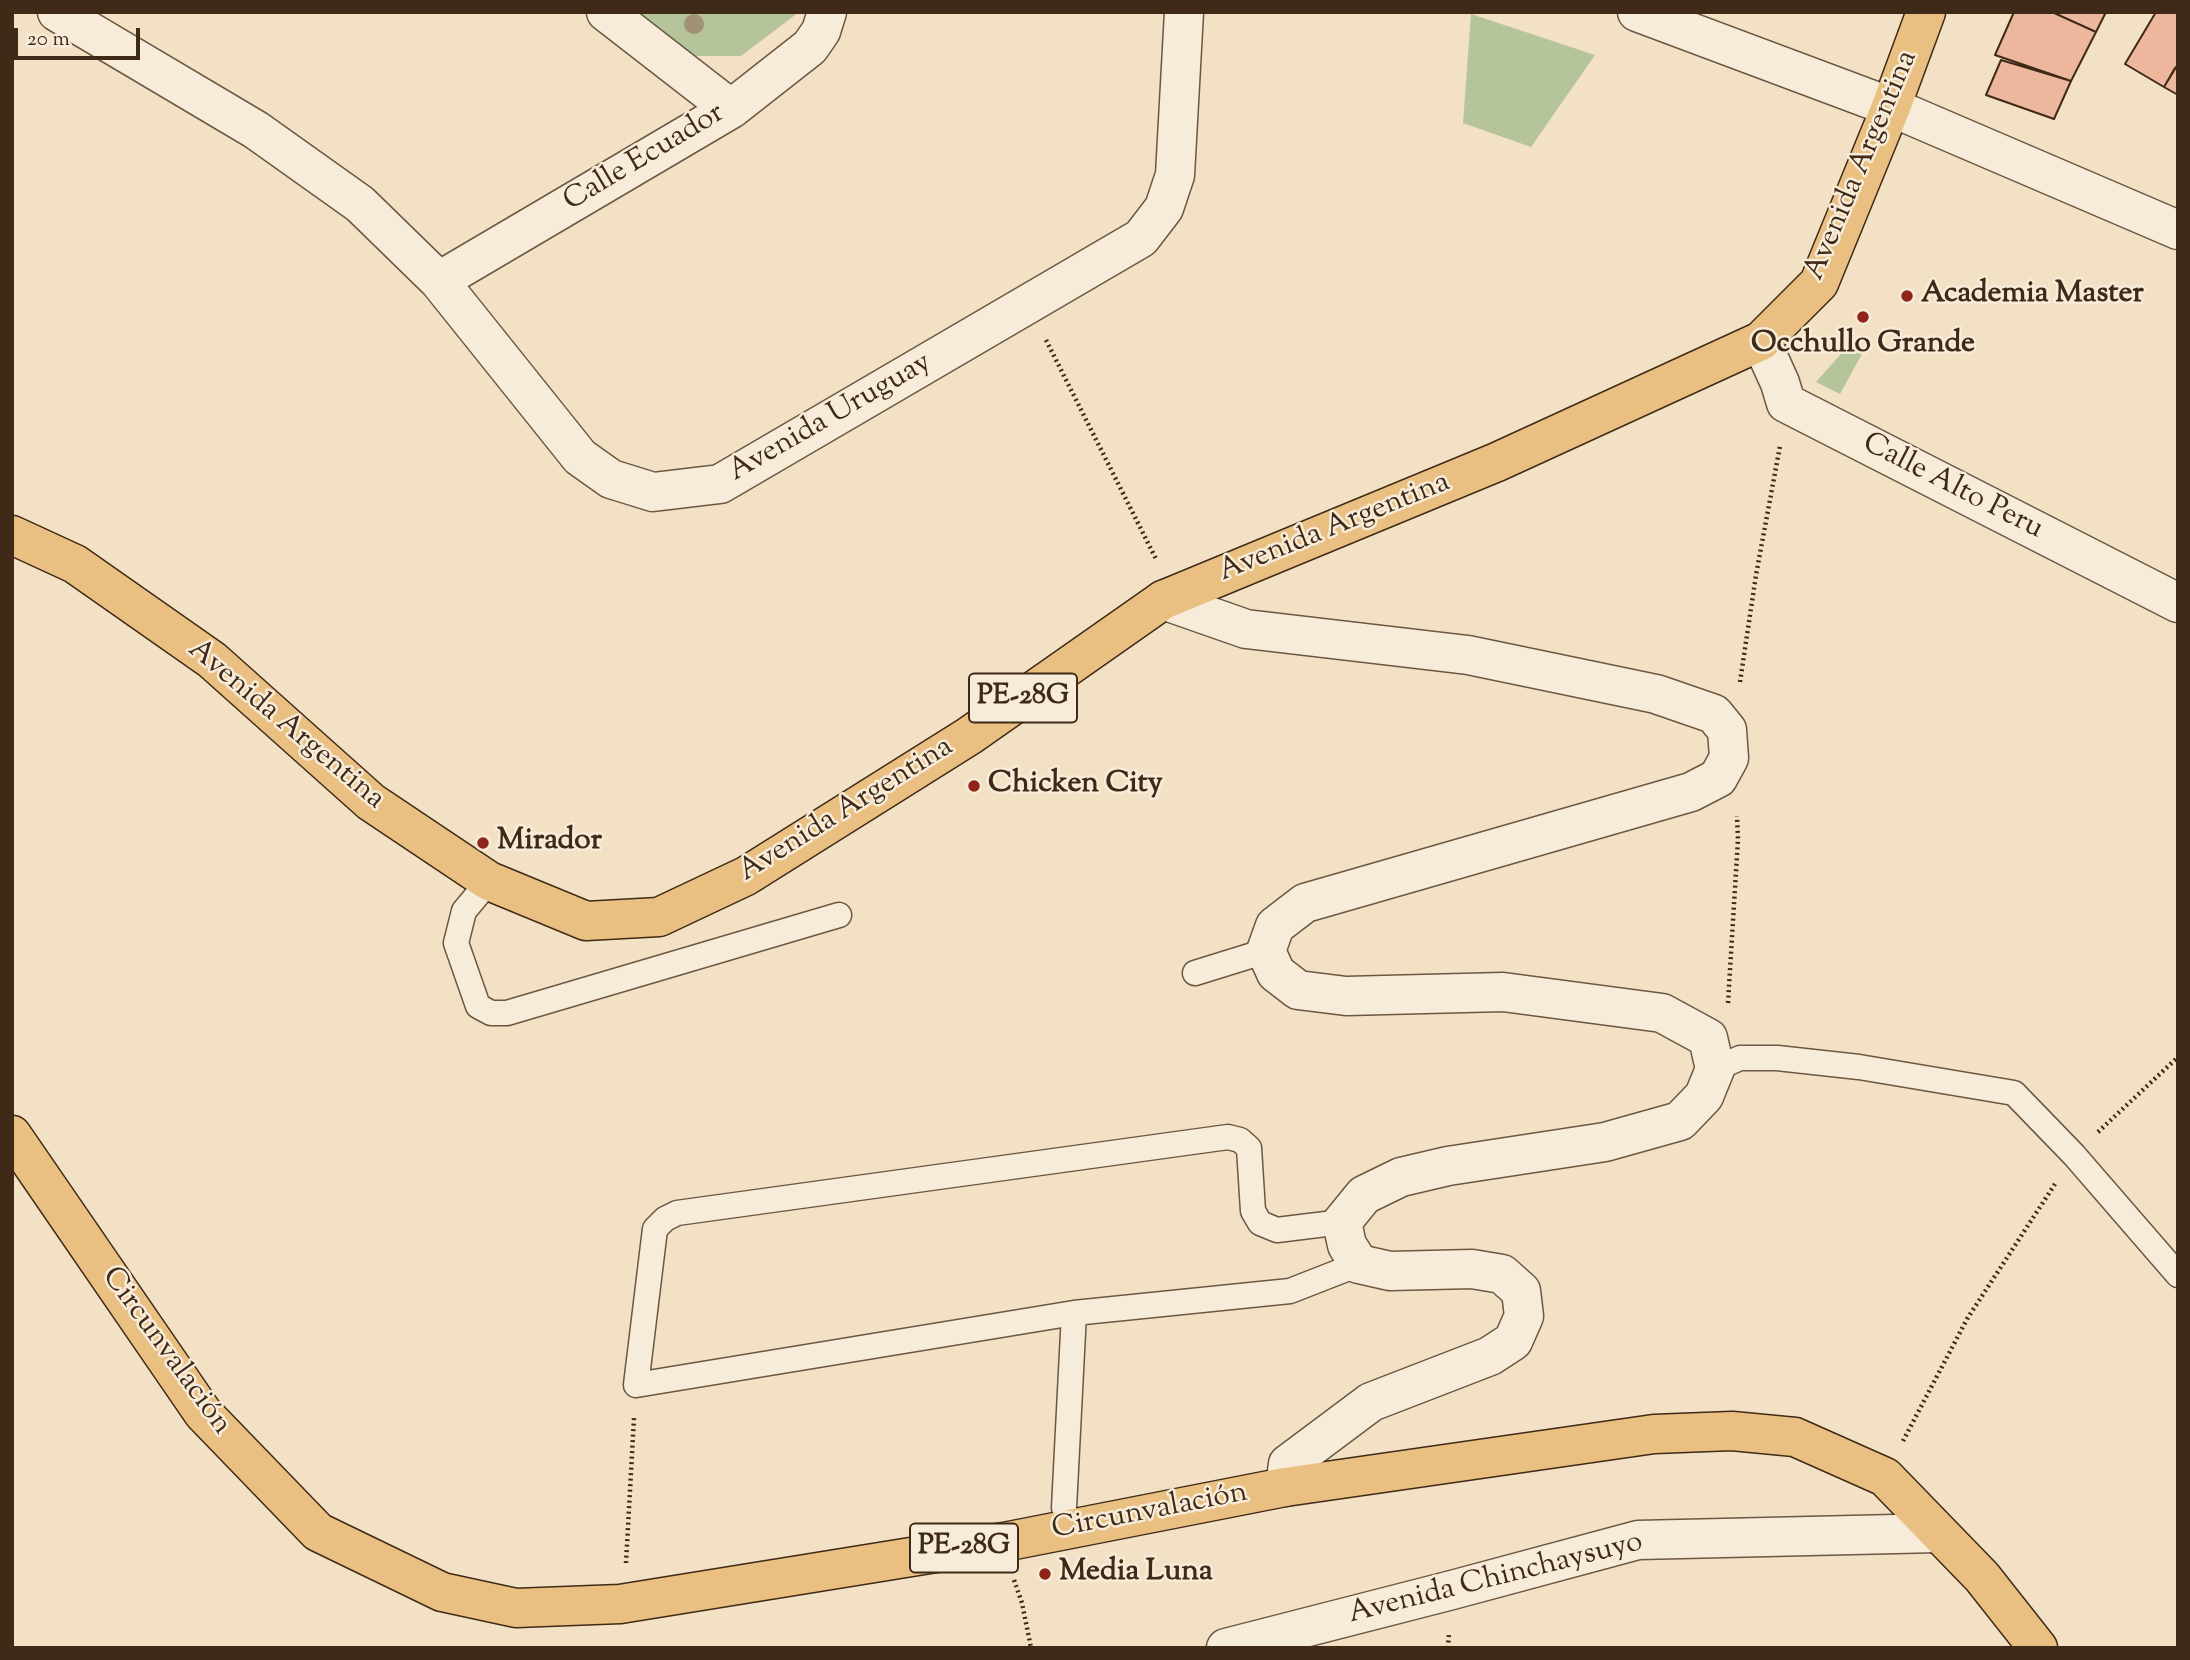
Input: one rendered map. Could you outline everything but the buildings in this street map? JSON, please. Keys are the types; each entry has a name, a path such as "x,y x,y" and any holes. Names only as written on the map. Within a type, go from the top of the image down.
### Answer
{"highway":[{"name":"Avenida Argentina","path":"12,535 75,564 212,660 372,802 489,881 586,921 659,917 746,876 970,736 1163,600 1497,462 1761,341 1819,282 1891,107 1926,12"},
{"name":"Circunvalación","path":"12,1135 203,1413 317,1532 442,1592 516,1608 620,1604 1003,1542 1286,1487 1654,1434 1732,1431 1795,1437 1885,1477 1982,1577 2038,1646"}],"street":[{"name":"Avenida Uruguay","path":"57,12 256,130 360,204 439,281 580,457 611,479 653,492 720,484 1141,238 1164,208 1175,175 1184,12"},
{"path":"607,12 731,109"},
{"name":"Calle Ecuador","path":"439,281 731,109 810,47 821,31 827,12"},
{"path":"1637,12 1891,107 2178,230"},
{"name":"Calle Alto Peru","path":"1761,341 1786,403 2178,603"},
{"path":"1163,600 1246,629 1468,655 1656,694 1714,714 1727,730 1729,758 1718,778 1691,792 1305,903 1275,926 1266,951 1276,973 1298,990 1346,996 1503,992 1662,1013 1707,1038 1715,1069 1703,1096 1680,1121 1605,1142 1448,1166 1401,1177 1364,1195 1342,1222 1347,1245 1359,1264 1390,1271 1472,1269 1503,1275 1521,1291 1524,1316 1513,1341 1490,1356 1371,1402 1288,1464 1286,1487"},
{"name":"Avenida Chinchaysuyo","path":"1226,1648 1637,1540 1938,1533"}],"lane":[{"path":"489,881 464,911 456,943 478,1006 491,1013 508,1013 839,915"},
{"path":"1195,973 1266,951"},
{"path":"1715,1069 1740,1058 1777,1059 1859,1067 2014,1093 2074,1155 2178,1275"},
{"path":"1342,1222 1277,1230 1260,1223 1253,1211 1249,1148 1240,1140 1228,1137 677,1213 654,1229 636,1385 1074,1313 1290,1291 1359,1264"},
{"path":"1064,1508 1074,1313"}],"path":[{"path":"1028,304 1157,562"},
{"path":"1739,684 1772,487"},
{"path":"1728,1015 1738,839"},
{"path":"1898,1452 1967,1319 2074,1155 2178,1057"},
{"path":"620,1604 625,1585 636,1385"},
{"path":"1003,1542 1022,1603 1031,1648"}],"green space":[{"path":"637,12 799,12 741,56 688,56"},
{"path":"1471,14 1595,55 1531,147 1463,123"},
{"path":"1848,346 1863,352 1840,394 1816,382"}],"place":[{"name":"Academia Master","path":"1907,296"},
{"name":"Occhullo Grande","path":"1863,317"},
{"name":"Chicken City","path":"974,786"},
{"name":"Mirador","path":"483,843"},
{"name":"Media Luna","path":"1045,1574"}]}
